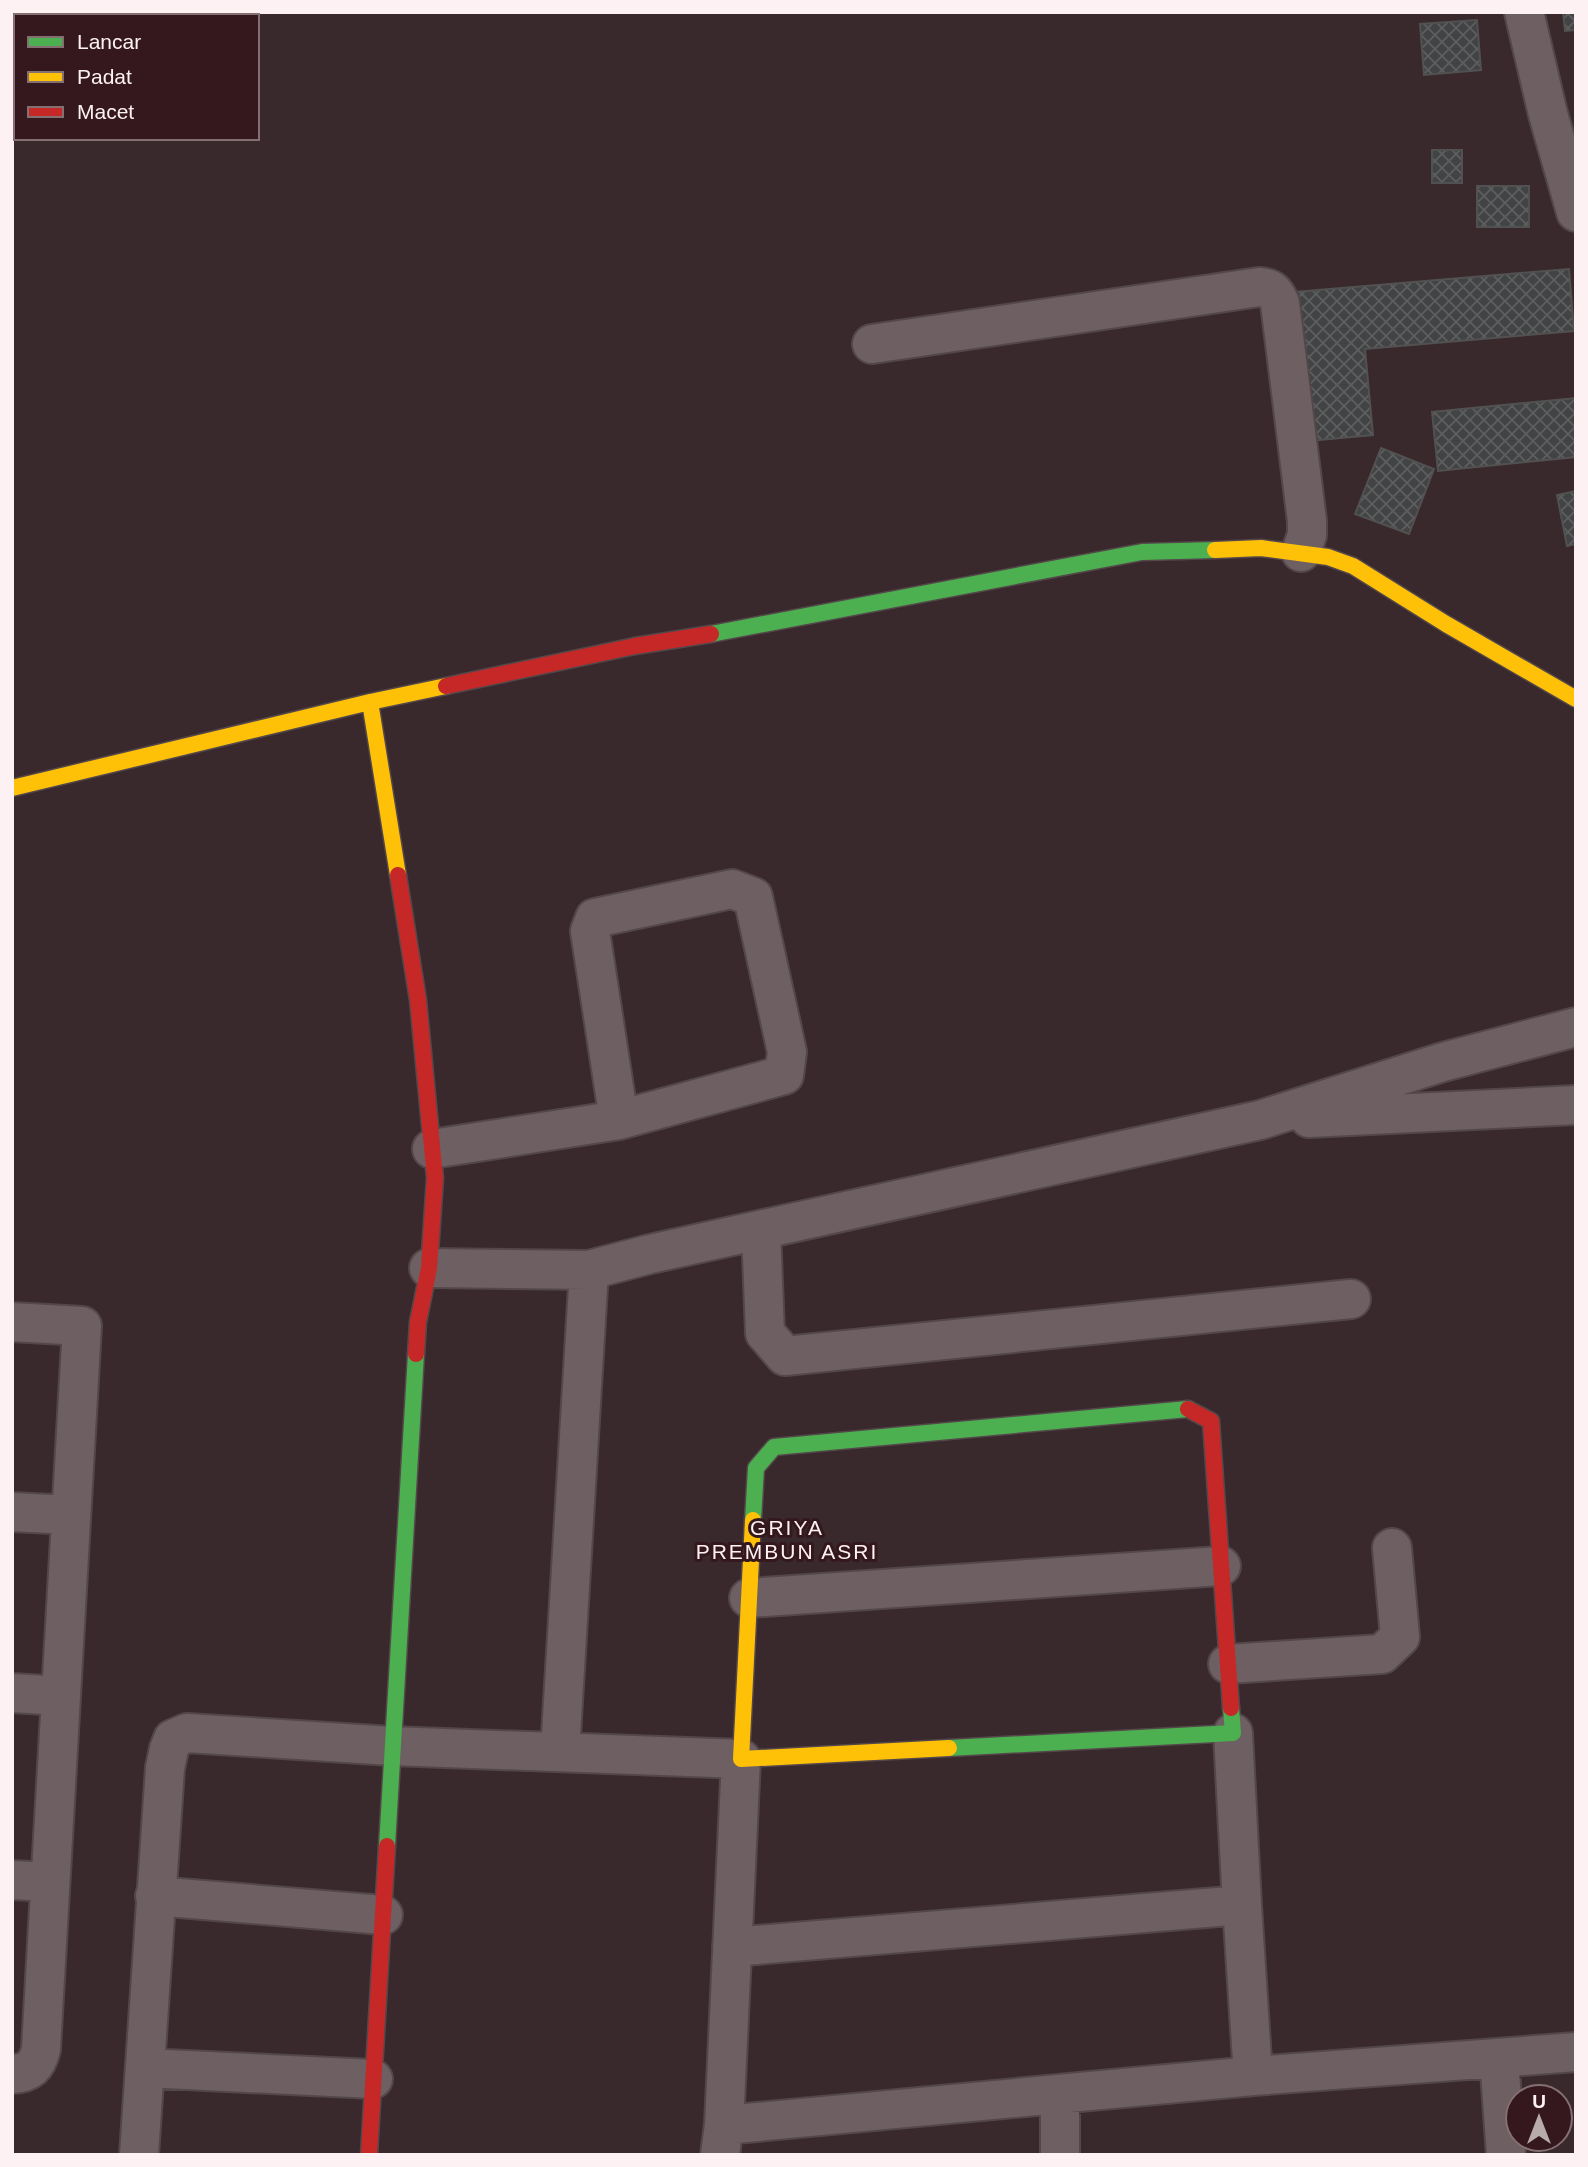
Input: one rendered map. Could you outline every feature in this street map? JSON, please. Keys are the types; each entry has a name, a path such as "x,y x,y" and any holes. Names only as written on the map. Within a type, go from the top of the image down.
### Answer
{"street":[{"path":"1524,12 1548,114 1576,212"},
{"path":"872,344 1245,289 1270,288 1276,293 1280,303 1307,521 1307,536 1301,552"},
{"path":"12,788 370,702 635,646 747,628 1142,552 1261,548 1328,557 1353,566 1446,624 1576,699"},
{"path":"369,2155 418,1322 429,1268 435,1178 418,1000 370,702"},
{"path":"432,1149 620,1120 784,1074 787,1052 753,897 732,889 595,918 590,932 620,1120"},
{"path":"429,1268 589,1270 650,1254 1260,1120 1443,1062 1576,1027"},
{"path":"1260,1120 1576,1105"},
{"path":"761,1230 765,1333 785,1356 1351,1299"},
{"path":"560,1752 589,1270"},
{"path":"12,1322 82,1326 41,2049 38,2061 30,2070 12,2074"},
{"path":"1253,2076 1211,1421 1188,1409 774,1447 756,1468 722,2140 1060,2094 1253,2076 1576,2052"},
{"path":"12,1512 72,1516"},
{"path":"1228,1664 1382,1654 1400,1637 1392,1548"},
{"path":"749,1598 1221,1566"},
{"path":"12,1693 61,1696"},
{"path":"139,2155 165,1768 173,1739 179,1735 198,1733 392,1746 741,1759 1233,1733"},
{"path":"12,1880 50,1882"},
{"path":"155,1896 383,1915"},
{"path":"732,1947 1242,1905"},
{"path":"1499,2057 1506,2155"},
{"path":"145,2068 373,2079"},
{"path":"1060,2094 1060,2155"}],"building":[{"path":"1563,12 1576,12 1576,30 1565,31"},
{"path":"1477,20 1481,70 1424,75 1420,24"},
{"path":"1432,150 1462,150 1462,183 1432,183"},
{"path":"1477,186 1529,186 1529,227 1477,227"},
{"path":"1569,269 1574,331 1365,349 1373,435 1309,441 1295,292"},
{"path":"1576,398 1576,457 1438,471 1432,412"},
{"path":"1381,448 1434,469 1409,534 1355,514"},
{"path":"1576,491 1576,544 1567,546 1557,495"}],"traffic: fast":[{"path":"711,634 1142,552 1215,550"},
{"path":"387,1846 416,1354"},
{"path":"753,1520 756,1468 774,1447 1188,1409"},
{"path":"949,1748 1233,1733 1231,1708"}],"traffic: slow":[{"path":"1215,550 1261,548 1328,557 1353,566 1446,624 1576,699"},
{"path":"12,788 446,686"},
{"path":"370,702 398,875"},
{"path":"753,1520 741,1759 949,1748"}],"traffic: jam":[{"path":"446,686 635,646 711,634"},
{"path":"398,875 418,1000 435,1178 429,1268 418,1322 416,1354"},
{"path":"1188,1409 1211,1421 1231,1708"},
{"path":"369,2155 387,1846"}],"district":[{"name":"GRIYA PREMBUN ASRI","path":"787,1540"}]}
